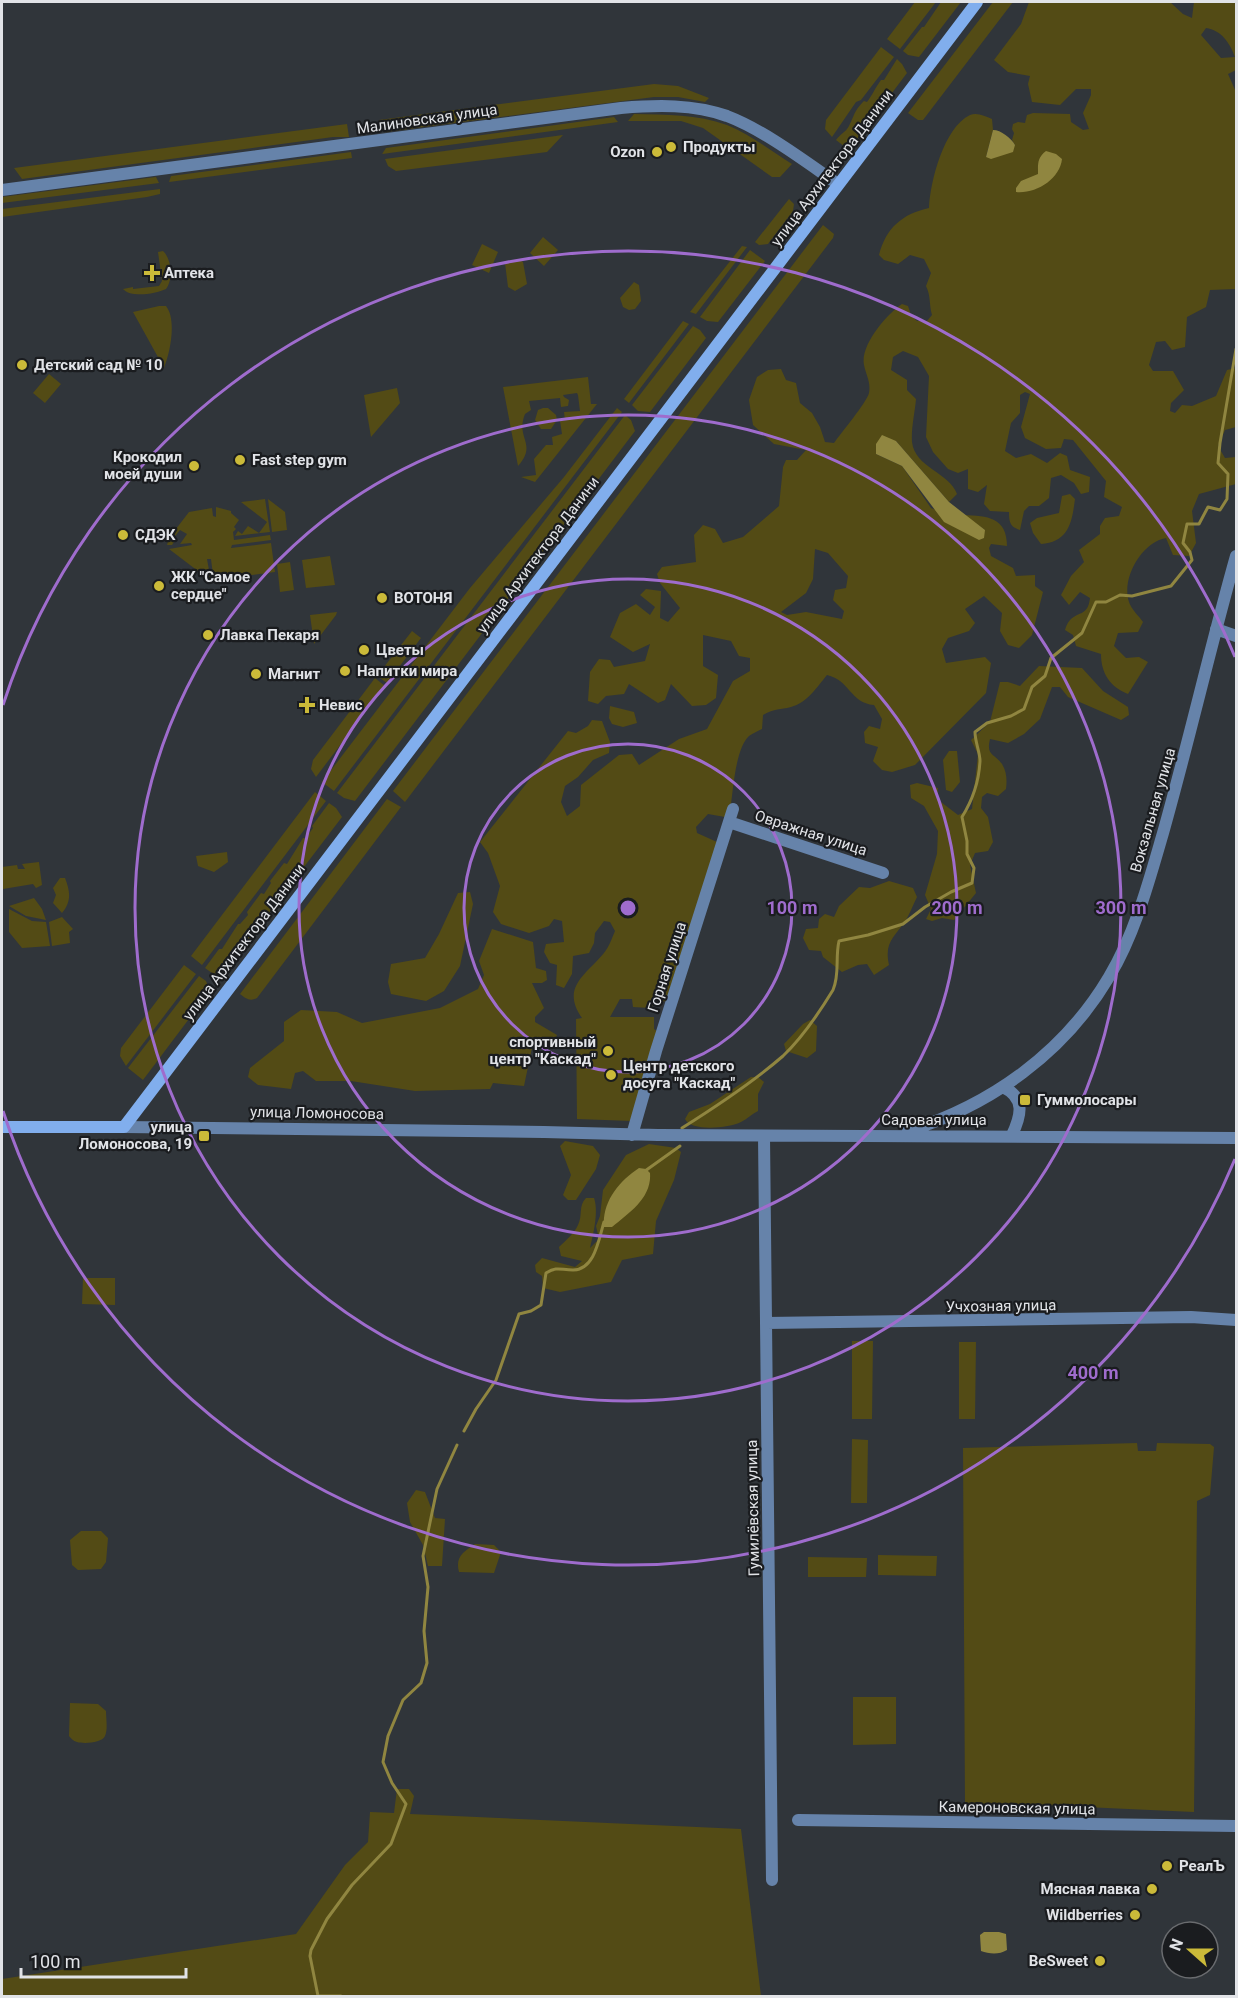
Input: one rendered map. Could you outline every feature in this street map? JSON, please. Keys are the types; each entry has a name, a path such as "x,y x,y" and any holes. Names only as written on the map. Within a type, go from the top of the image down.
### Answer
{"street":[{"name":"улица Архитектора Данини","path":"124,1127 977,2"},
{"name":"Малиновская улица","path":"2,190 598,111 660,105 695,108 727,116 754,130 838,184"},
{"name":"Вокзальная улица","path":"895,1135 946,1118 1003,1087 1041,1059 1080,1018 1108,979 1122,954 1152,870 1236,556"},
{"path":"1216,629 1236,636"},
{"name":"Горная улица","path":"632,1135 656,1051 733,809"},
{"name":"Овражная улица","path":"729,822 883,873"},
{"path":"1003,1087 1015,1096 1020,1111 1019,1121 1012,1135"},
{"name":"улица Ломоносова","path":"2,1127 544,1132 632,1135"},
{"name":"Садовая улица","path":"632,1135 1012,1135 1236,1138"},
{"name":"Гумилёвская улица","path":"764,1136 772,1880"},
{"name":"Учхозная улица","path":"766,1323 831,1324 1191,1317 1236,1320"},
{"name":"Камероновская улица","path":"798,1820 1236,1826"}],"shaded area":[{"path":"915,2 936,2 900,49 887,39"},
{"path":"941,2 961,2 919,57 908,55 903,51 924,27"},
{"path":"993,2 1013,2 923,120 918,120 908,113"},
{"path":"1029,2 1170,2 1183,14 1192,18 1194,2 1236,2 1236,70 1228,74 1236,92 1236,289 1210,290 1206,307 1187,317 1185,347 1172,350 1165,341 1156,342 1149,365 1153,371 1173,371 1184,390 1171,403 1170,411 1175,413 1182,405 1192,406 1216,396 1227,370 1236,368 1236,427 1225,430 1218,446 1225,458 1236,457 1236,484 1199,494 1192,511 1196,543 1189,556 1173,555 1166,538 1149,546 1131,572 1127,593 1130,605 1143,622 1138,632 1118,633 1114,646 1126,658 1139,657 1148,662 1128,694 1116,687 1108,678 1101,654 1076,646 1073,635 1065,630 1073,617 1087,608 1090,598 1080,592 1069,605 1061,595 1071,576 1084,562 1079,550 1100,534 1100,526 1105,518 1119,516 1122,507 1104,497 1106,481 1073,440 1064,439 1061,448 1046,449 1025,438 1021,427 1030,394 1025,392 1020,395 1020,413 1011,423 1005,451 1016,458 1031,454 1047,463 1060,453 1067,456 1070,470 1090,477 1089,492 1081,494 1074,483 1061,475 1051,478 1049,498 1039,506 1029,506 1024,511 1020,530 1012,526 1009,512 990,511 984,504 987,485 978,492 968,489 968,469 958,473 948,469 933,452 926,437 929,376 918,357 903,351 893,357 891,370 907,380 907,390 916,399 912,437 914,451 925,464 947,480 957,494 949,502 896,441 876,454 902,466 931,508 985,530 964,515 994,520 1004,529 1007,546 991,544 989,548 991,556 1013,568 1016,576 1035,575 1035,586 1043,592 1032,635 1019,648 1008,645 1000,631 1002,613 984,596 965,609 975,623 969,631 948,638 942,649 946,663 985,657 991,663 986,693 915,765 892,772 882,770 873,761 878,747 865,743 864,732 869,726 880,729 882,719 874,705 860,700 835,678 827,675 811,694 797,705 763,715 762,729 749,736 744,742 735,771 730,812 725,817 708,814 696,827 697,833 717,842 666,1001 655,1003 650,1008 633,1007 632,999 620,999 610,1017 654,1017 654,1029 658,1032 632,1121 577,1119 576,1019 582,1018 576,1007 575,989 578,982 606,951 615,931 610,922 604,921 595,933 594,943 589,953 573,956 572,974 564,988 556,985 557,965 550,963 544,952 546,944 564,942 562,921 554,919 549,926 529,933 501,924 493,912 500,886 488,853 480,842 568,731 576,733 588,726 592,720 602,721 610,742 609,753 593,760 578,777 565,786 561,802 567,816 580,806 581,785 619,755 632,754 639,765 679,739 707,729 733,681 750,671 750,658 739,656 731,641 703,635 703,666 718,675 716,698 706,705 692,706 671,684 665,700 658,703 629,684 624,694 606,696 598,704 588,701 590,672 599,659 610,660 614,667 645,661 650,644 633,652 610,637 620,613 636,604 650,615 655,607 640,595 646,589 661,591 660,618 668,622 680,608 660,583 657,574 662,567 696,562 694,535 703,525 715,529 723,543 743,537 779,506 783,467 786,460 797,460 806,450 774,444 753,425 749,400 757,377 768,370 781,369 786,380 796,383 800,403 812,413 825,442 834,443 869,393 864,357 866,348 876,331 902,304 908,306 911,315 917,321 927,321 932,315 926,286 931,273 924,259 910,255 898,264 884,260 879,255 886,237 896,224 911,214 929,208 932,184 940,156 961,121 975,114 992,119 993,130 986,157 1015,145 1012,140 1013,124 1025,123 1027,115 1033,113 1070,114 1071,122 1083,130 1089,129 1083,113 1091,95 1091,89 1076,89 1060,105 1032,102 1028,84 1030,76 1008,72 994,60 1021,24","holes":["1206,28 1216,31 1224,38 1235,57 1221,58 1201,35","815,549 828,553 848,576 846,588 835,590 833,600 844,611 842,619 806,612 787,615 781,612 806,593 813,579"]},
{"path":"881,47 894,57 861,100 856,102 832,137 825,129 826,120"},
{"path":"897,59 907,73 849,150 836,140 848,128 858,107 864,101 867,102"},
{"path":"654,84 678,86 709,98 705,102 678,97 654,97 385,132 380,127 379,120"},
{"path":"634,114 681,116 716,121 744,133 792,164 780,177 772,177 703,128 681,121 628,121"},
{"path":"614,117 618,122 382,154 386,148"},
{"path":"347,124 349,137 333,137 22,179 14,168"},
{"path":"993,130 1011,140 1015,145 1013,152 991,159 986,157"},
{"path":"563,135 547,152 396,171 388,166 385,159"},
{"path":"1046,151 1062,159 1057,173 1039,188 1016,192 1021,181 1038,174 1038,164"},
{"path":"351,152 352,158 169,182 171,176"},
{"path":"156,177 159,183 2,203 2,197"},
{"path":"160,189 160,194 147,197 2,217 2,209"},
{"path":"789,199 794,204 793,211 768,244 759,245 755,242"},
{"path":"823,225 834,234 833,238 405,802 393,791"},
{"path":"543,237 558,250 544,266 530,253"},
{"path":"482,244 498,252 489,273 472,265"},
{"path":"742,246 747,247 696,314 690,312"},
{"path":"750,250 765,261 718,322 707,321 700,317"},
{"path":"163,251 168,259 170,270 170,280 166,289 150,294 132,294 123,289 159,286 162,281 158,252"},
{"path":"518,259 523,262 527,284 515,291 508,287 505,263"},
{"path":"634,282 639,285 641,301 635,309 629,310 623,307 620,298"},
{"path":"166,306 172,328 164,368 133,312"},
{"path":"683,321 689,324 629,403 624,399"},
{"path":"693,326 700,330 706,338 650,412 638,411 632,405"},
{"path":"49,374 61,384 45,403 33,393"},
{"path":"588,377 591,404 597,404 535,482 521,477 536,475 534,459 546,445 553,445 552,437 562,434 560,421 565,420 564,412 580,411 578,395 577,393 563,395 569,400 568,406 561,407 560,398 529,401 531,410 525,414 522,429 526,452 518,466 503,387"},
{"path":"397,388 400,403 371,437 364,395"},
{"path":"548,408 556,415 557,420 551,429 541,429 535,420 538,410"},
{"path":"617,408 622,412 334,791 322,782 470,588 564,477"},
{"path":"625,415 631,420 635,431 355,801 337,793"},
{"path":"882,435 896,441 949,502 985,530 984,538 979,540 944,522 902,466 876,454 876,444"},
{"path":"1070,494 1075,499 1067,529 1058,539 1041,544 1033,533 1030,523 1037,518 1059,513 1062,496"},
{"path":"265,499 270,532 235,536 238,531 242,534 248,526 259,533 267,522 241,502"},
{"path":"268,499 285,512 287,530 272,532"},
{"path":"216,507 231,511 239,520 234,527 236,529 233,532 234,540 270,535 271,540 232,545 231,548 271,543 275,572 244,576 244,580 214,583 211,559 207,559 211,581 169,549 192,545 191,543 180,544 187,534 180,530 172,540 174,542 172,545 167,545 169,538 189,512 212,508 213,516 216,517"},
{"path":"330,556 335,585 306,588 302,560"},
{"path":"290,562 294,590 280,592 277,564"},
{"path":"337,612 336,615 314,644 310,615"},
{"path":"412,631 421,638 387,683 377,676"},
{"path":"1039,666 1082,668 1103,691 1128,707 1129,715 1121,720 1068,697 1060,687 1052,687 1040,719 1024,734 1008,743 990,739 990,751 1004,767 1006,789 998,796 987,793 982,797 981,808 988,817 993,842 988,851 975,853 970,865 976,893 954,920 926,919 931,909 925,895 937,854 938,831 924,806 911,798 910,785 917,783 938,788 937,799 958,815 972,809 978,754 971,740 990,722 1000,682 1020,686"},
{"path":"375,678 385,686 316,777 311,769 313,760"},
{"path":"610,706 634,712 637,723 623,727 612,724 609,718"},
{"path":"949,751 957,751 960,782 952,792 946,790 943,760"},
{"path":"315,792 326,801 202,965 191,956"},
{"path":"387,799 401,807 257,998 250,1000 240,994"},
{"path":"329,803 342,817 222,975 212,973 205,968 219,949 222,949 238,924 248,915 247,912 261,893 264,894 270,881 284,863 287,864"},
{"path":"227,852 228,862 214,872 198,866 196,856"},
{"path":"39,862 42,885 36,888 33,884 3,889 2,867 17,865 18,869 25,869 22,864"},
{"path":"60,878 65,878 69,892 69,900 62,913 53,903 56,895 53,888"},
{"path":"889,881 913,888 917,897 906,920 889,945 889,965 874,975 867,964 842,972 823,957 821,951 809,950 803,938 806,929 818,928 819,919 825,914 834,917 839,906 859,887 870,888"},
{"path":"470,892 473,904 460,966 444,991 426,1001 391,994 388,982 391,964 425,958 458,893"},
{"path":"34,898 46,920 26,916 9,906"},
{"path":"9,909 32,921 46,922 50,946 22,948 9,932"},
{"path":"62,917 73,929 69,932 70,943 52,946 49,922"},
{"path":"492,929 533,942 536,968 546,971 547,980 542,983 532,983 544,1008 535,1017 535,1022 557,1035 554,1043 533,1043 524,1086 493,1083 490,1089 415,1091 351,1081 316,1081 303,1071 295,1073 291,1089 258,1085 248,1077 250,1068 284,1041 284,1022 301,1010 337,1012 362,1023 440,1008 478,989 484,975 479,961"},
{"path":"184,965 196,974 126,1066 120,1056 121,1048"},
{"path":"199,976 206,981 210,991 143,1080 128,1068"},
{"path":"810,1020 817,1026 816,1051 807,1058 786,1051 784,1044 803,1024"},
{"path":"751,1077 758,1077 764,1082 758,1094 758,1111 741,1122 711,1128 695,1126 685,1119 689,1112 710,1104"},
{"path":"565,1141 593,1146 600,1155 596,1169 576,1200 568,1200 563,1195 571,1175 560,1146"},
{"path":"649,1144 676,1148 681,1152 674,1180 656,1221 653,1254 622,1260 611,1282 560,1292 543,1288 542,1276 536,1272 535,1265 542,1258 575,1267 582,1261 561,1256 559,1247 576,1228 584,1201 586,1198 594,1198 596,1210 590,1248 599,1239 596,1226 600,1216 603,1190 626,1155"},
{"path":"639,1168 646,1169 650,1173 650,1182 643,1197 612,1227 604,1227 606,1209 613,1193"},
{"path":"83,1278 115,1278 115,1305 82,1304"},
{"path":"852,1341 873,1341 872,1419 852,1419"},
{"path":"959,1342 976,1342 975,1419 959,1419"},
{"path":"852,1439 868,1440 867,1503 851,1503"},
{"path":"1137,1443 1138,1451 1156,1451 1157,1443 1210,1444 1214,1447 1210,1495 1197,1501 1194,1812 1041,1805 965,1806 963,1448"},
{"path":"416,1490 425,1492 435,1518 445,1519 442,1566 428,1566 423,1545 410,1522 407,1503"},
{"path":"81,1531 101,1531 108,1538 106,1562 101,1569 78,1570 72,1565 70,1540"},
{"path":"475,1544 494,1545 501,1552 494,1573 459,1572 458,1562 461,1555"},
{"path":"878,1555 937,1556 936,1576 878,1575"},
{"path":"808,1557 867,1558 866,1577 808,1577"},
{"path":"853,1697 896,1697 896,1744 853,1745"},
{"path":"70,1703 98,1704 106,1711 106,1731 103,1738 97,1742 84,1743 76,1742 69,1736"},
{"path":"397,1789 409,1789 414,1796 410,1814 741,1829 761,1996 2,1996 2,1979 296,1934 345,1865 368,1842 370,1812 394,1813"},
{"path":"984,1932 1006,1934 1007,1950 994,1954 981,1951 980,1935"}],"waterway":[{"path":"682,1128 759,1076 797,1041 833,990 839,941 903,924 925,907 972,883 974,868 967,854 962,817 978,776 980,758 975,732 987,723 1011,716 1024,709 1032,687 1045,676 1051,658 1082,633 1096,602 1106,602 1120,595 1132,596 1171,586 1192,560 1190,552 1183,543 1187,524 1199,524 1208,507 1220,510 1227,499 1228,474 1218,463 1236,349"},
{"path":"645,1171 680,1146"},
{"path":"464,1431 496,1380 519,1314 541,1305 546,1273 556,1269 580,1269 586,1265 595,1252 604,1222"},
{"path":"318,1996 310,1956 311,1950 327,1919 352,1885 391,1844 406,1804 392,1783 383,1762 388,1736 403,1700 421,1683 427,1663 424,1631 428,1587 423,1556 437,1489 457,1445"},
{"path":"318,1996 341,1996"}],"place":[{"name":"Продукты","path":"671,147"},
{"name":"Ozon","path":"657,152"},
{"name":"Аптека","path":"152,273"},
{"name":"Детский сад № 10","path":"22,365"},
{"name":"Fast step gym","path":"240,460"},
{"name":"Крокодил моей души","path":"194,466"},
{"name":"СДЭК","path":"123,535"},
{"name":"ЖК \"Самое сердце\"","path":"159,586"},
{"name":"ВОТОНЯ","path":"382,598"},
{"name":"Лавка Пекаря","path":"208,635"},
{"name":"Цветы","path":"364,650"},
{"name":"Напитки мира","path":"345,671"},
{"name":"Магнит","path":"256,674"},
{"name":"Невис","path":"307,705"},
{"name":"спортивный центр \"Каскад\"","path":"608,1051"},
{"name":"Центр детского досуга \"Каскад\"","path":"611,1075"},
{"name":"Гуммолосары","path":"1025,1100"},
{"name":"улица Ломоносова, 19","path":"204,1136"},
{"name":"РеалЪ","path":"1167,1866"},
{"name":"Мясная лавка","path":"1152,1889"},
{"name":"Wildberries","path":"1135,1915"},
{"name":"BeSweet","path":"1100,1961"}]}
